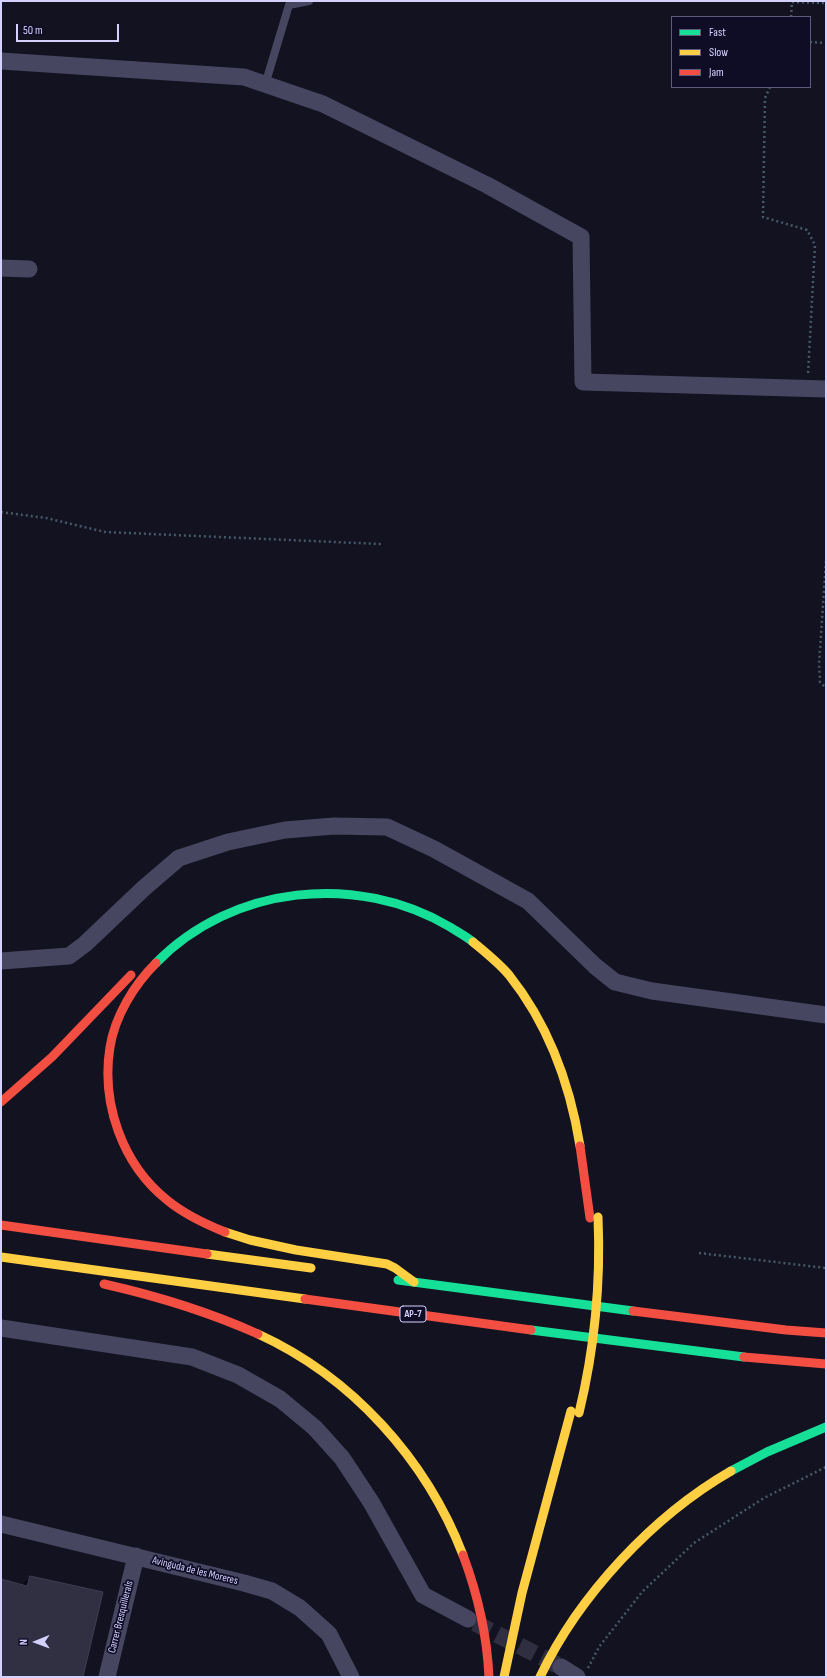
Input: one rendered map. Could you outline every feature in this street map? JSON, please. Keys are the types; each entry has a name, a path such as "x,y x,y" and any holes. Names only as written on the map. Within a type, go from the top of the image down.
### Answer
{"highway":[{"path":"167,942 197,920 240,899 262,892"},
{"path":"414,1282 389,1265 291,1250 246,1240 212,1227 178,1208 151,1186 130,1158 112,1113 108,1084 110,1047 124,1004 148,971 166,952 183,939 220,917 240,908 276,897 313,892 357,894 386,900 416,910 462,933 477,943 504,969 523,994 546,1033 563,1077 582,1152 594,1218 600,1283 598,1316 594,1348 522,1593 504,1677"},
{"path":"408,898 424,904"},
{"path":"452,917 484,939 510,964 534,995 553,1030 568,1068 579,1102 591,1158"},
{"path":"1,1102 21,1087 70,1041 155,951"},
{"path":"594,1218 595,1188"},
{"path":"1,1225 320,1269"},
{"name":"AP-7","path":"1,1257 394,1311 575,1338 785,1361 826,1364"},
{"path":"390,1279 579,1305 786,1330 826,1333"},
{"path":"98,1283 169,1300 202,1310 250,1329 290,1350 337,1381 384,1425 421,1473 450,1524 470,1572 483,1619 487,1643 489,1677"},
{"path":"512,1677 530,1595 576,1412"},
{"path":"540,1677 550,1656 586,1602 629,1551 676,1508 717,1479 757,1457 798,1437 826,1427"}],"street":[{"path":"1,61 244,77 323,104 487,185 581,237 583,382 826,389"},
{"path":"1,268 29,269"},
{"path":"1,961 69,956 85,944 144,888 179,858 228,842 285,830 334,826 387,827 460,862 528,901 595,966 615,982 652,991 826,1015"},
{"path":"1,1328 192,1357 238,1375 280,1399 315,1428 342,1458 371,1502 422,1595 468,1620"},
{"name":"Avinguda de les Moreres","path":"1,1524 136,1556 272,1591 300,1608 329,1634 351,1677"},
{"name":"Carrer Bresquillerals","path":"107,1677 136,1556"},
{"path":"561,1666 582,1674"}],"lane":[{"path":"265,85 289,5 309,1"}],"path":[{"path":"791,16 792,2 826,4"},
{"path":"811,42 826,43"},
{"path":"770,88 765,98 763,217 807,230 815,245 807,388"},
{"path":"1,512 46,518 105,532 381,544"},
{"path":"826,561 818,664 820,682 826,688"},
{"path":"698,1253 826,1268"},
{"path":"582,1674 599,1647 642,1592 694,1544 764,1498 826,1467"}],"building":[{"path":"30,1576 103,1592 83,1677 1,1677 1,1579 27,1586"}],"tunnel":[{"path":"475,1623 559,1666"}],"traffic: fast":[{"path":"156,963 187,937 221,917 258,903 297,895 336,894 376,898 414,910 450,927 473,942"},
{"path":"398,1280 633,1311"},
{"path":"531,1330 744,1357"},
{"path":"731,1471 767,1452 826,1427"}],"traffic: slow":[{"path":"473,942 509,975 523,994 546,1034 570,1100 580,1146"},
{"path":"579,1413 585,1388 596,1316 599,1267 598,1217"},
{"path":"225,1232 250,1240 296,1250 387,1264 414,1282"},
{"path":"207,1254 311,1268"},
{"path":"1,1257 305,1299"},
{"path":"258,1334 292,1352 324,1373 354,1398 382,1425 407,1454 429,1486 463,1555"},
{"path":"504,1677 522,1593 571,1411"},
{"path":"540,1677 556,1646 575,1617 621,1560 647,1534 674,1511 702,1489 731,1471"}],"traffic: jam":[{"path":"156,963 133,991 116,1024 110,1047 108,1068 112,1111 118,1131 127,1151 138,1169 151,1185 180,1210 225,1232"},
{"path":"1,1102 52,1057 131,975"},
{"path":"580,1146 590,1218"},
{"path":"1,1225 207,1254"},
{"path":"104,1284 182,1305 258,1334"},
{"path":"305,1299 531,1330"},
{"path":"633,1311 786,1330 826,1333"},
{"path":"744,1357 826,1364"},
{"path":"463,1555 481,1615 489,1677"}]}
